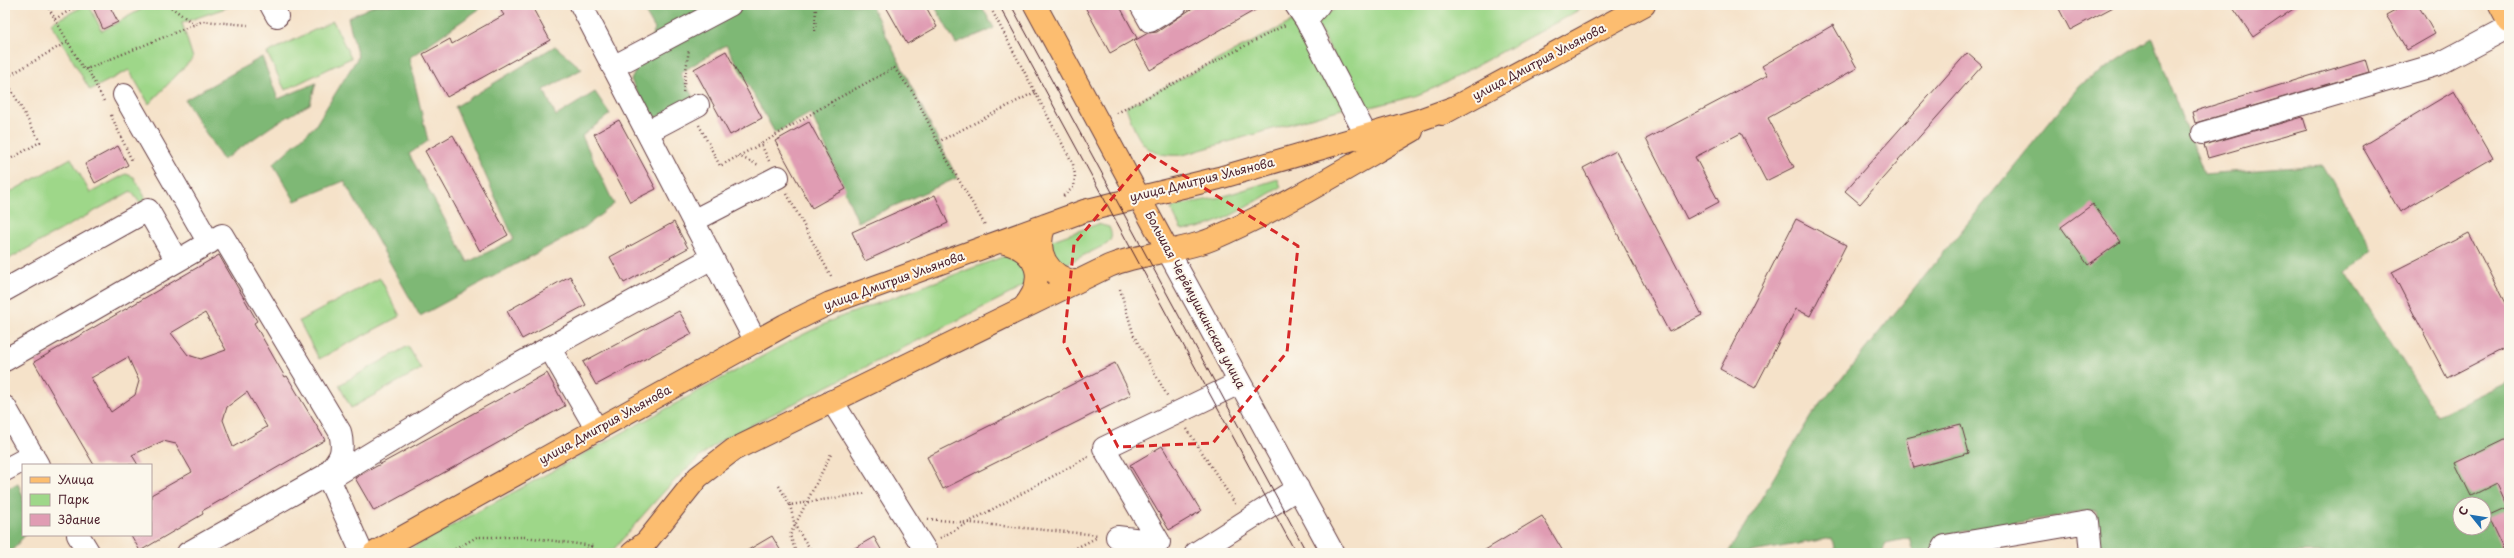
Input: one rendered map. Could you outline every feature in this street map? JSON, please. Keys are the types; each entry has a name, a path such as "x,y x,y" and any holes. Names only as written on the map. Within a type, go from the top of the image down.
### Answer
{"main road":[{"name":"Большая Черёмушкинская улица","path":"1035,5 1168,251"},
{"name":"улица Дмитрия Ульянова","path":"632,553 647,541 698,477 733,450 1076,282 1127,259 1192,246 1232,229 1291,199 1455,107 1644,5"},
{"path":"2500,5 2509,22"},
{"name":"улица Дмитрия Ульянова","path":"374,553 756,342 830,303 1084,210 1219,178 1455,107"},
{"path":"1045,225 1040,243 1044,262 1058,276 1076,282"},
{"path":"1000,242 1022,249 1030,257 1035,267 1038,279 1036,290 1022,309"}],"street":[{"path":"581,5 756,342"},
{"path":"613,66 730,5"},
{"path":"1141,5 1150,21 1176,5"},
{"path":"1306,11 1366,135"},
{"path":"2202,133 2439,64 2509,27"},
{"path":"124,95 209,243"},
{"path":"647,132 698,106"},
{"path":"693,221 772,170"},
{"path":"5,290 148,210 177,261"},
{"path":"5,360 222,235 340,432 343,446 341,458 326,475 188,553"},
{"name":"Большая Черёмушкинская улица","path":"1168,251 1333,553"},
{"path":"362,553 329,479 549,347 712,258"},
{"path":"549,347 597,430"},
{"path":"1117,537 1159,542 1104,448 1239,383"},
{"path":"832,401 926,553"},
{"path":"5,407 35,460 23,464"},
{"path":"5,470 22,464"},
{"path":"1196,553 1298,488"},
{"path":"1941,553 1945,546 2088,522 2091,553"},
{"path":"79,536 89,553"}],"path":[{"path":"47,5 84,70 203,21 248,25"},
{"path":"54,19 79,5"},
{"path":"168,5 195,24"},
{"path":"815,31 816,5"},
{"path":"989,5 1073,164 1075,175 1074,187"},
{"path":"1117,113 1306,11"},
{"path":"683,90 692,25"},
{"path":"5,162 40,142 5,78 67,42"},
{"path":"87,68 132,161"},
{"path":"701,129 720,166 831,102 894,68 914,94 938,142 985,225"},
{"path":"938,142 1035,92"},
{"path":"831,102 833,106"},
{"path":"760,144 772,170"},
{"path":"737,156 772,170"},
{"path":"795,209 832,278"},
{"path":"946,534 1104,448"},
{"path":"796,553 790,535 832,452"},
{"path":"779,486 790,505 795,526 813,553"},
{"path":"790,505 887,489"},
{"path":"904,516 966,524 1101,535 1066,553"},
{"path":"448,553 477,538 518,537 593,546 580,553"}],"highlighted area":[{"path":"1149,154 1298,246 1287,352 1213,443 1118,447 1064,342 1074,244"}],"green space":[{"path":"86,5 89,5 102,31 149,5 234,5 182,23 193,58 149,104 129,70 90,90 51,23"},
{"path":"375,5 485,5 409,58 428,141 409,154 468,262 514,239 455,107 555,46 582,69 544,90 556,116 595,92 610,114 582,136 614,204 585,227 420,316 344,181 295,201 273,164 315,126 358,57 348,18"},
{"path":"641,5 871,5 957,178 858,222 811,113 775,133 726,45 680,73 693,97 652,120 631,80 655,29"},
{"path":"934,5 981,5 994,28 956,44"},
{"path":"1341,5 1588,5 1439,86 1415,96 1362,109 1316,22"},
{"path":"1299,18 1345,108 1183,155 1159,153 1151,150 1144,144 1134,129 1126,107"},
{"path":"333,21 351,58 285,90 267,53"},
{"path":"2152,38 2204,174 2323,165 2372,250 2346,272 2437,415 2509,381 2509,553 2101,553 2096,510 1947,534 1943,553 1914,553 1910,538 1886,543 1882,553 1835,553 1832,538 1746,553 1728,553 1811,416 2080,85"},
{"path":"262,57 278,99 316,83 310,104 272,126 223,160 185,100"},
{"path":"71,158 90,193 126,174 134,177 146,199 140,203 131,191 5,261 5,195"},
{"path":"1278,179 1281,187 1232,215 1205,226 1192,229 1181,229 1171,209 1178,205 1221,197"},
{"path":"1098,224 1109,227 1111,236 1107,244 1064,265 1056,266 1050,241"},
{"path":"1013,253 1022,255 1029,284 720,441 677,478 615,548 607,553 402,553 794,339 835,319"},
{"path":"380,278 400,316 319,359 299,321"},
{"path":"408,346 421,369 351,408 339,385"},
{"path":"18,484 22,494 22,536 24,536 10,553 5,553 5,489"}],"building":[{"path":"92,5 109,5 118,22 103,29"},
{"path":"512,5 531,5 550,40 447,97 423,54 450,39 452,44 504,15 501,11"},
{"path":"885,5 925,5 937,27 907,44"},
{"path":"1084,5 1119,5 1137,38 1110,53"},
{"path":"1197,5 1264,5 1150,70 1134,41 1148,33 1157,32"},
{"path":"2057,5 2117,5 2070,30"},
{"path":"2231,5 2299,5 2253,37"},
{"path":"2404,5 2418,5 2435,34 2407,50 2386,15"},
{"path":"1833,25 1857,68 1768,118 1794,167 1766,181 1741,133 1695,157 1719,202 1687,219 1646,139 1768,75 1762,66"},
{"path":"726,51 762,118 730,135 694,69"},
{"path":"1967,53 1982,66 1860,204 1845,191"},
{"path":"2365,59 2369,72 2195,123 2192,112"},
{"path":"2454,91 2493,158 2400,212 2362,146"},
{"path":"2303,117 2307,130 2208,158 2204,145"},
{"path":"619,120 656,189 630,202 594,134"},
{"path":"809,122 846,189 812,208 775,141"},
{"path":"453,135 508,235 480,251 425,151"},
{"path":"118,146 128,165 95,183 85,164"},
{"path":"1616,151 1702,315 1669,332 1583,168"},
{"path":"935,195 948,223 865,261 852,232"},
{"path":"2093,204 2120,242 2088,265 2061,227"},
{"path":"1796,219 1846,245 1810,316 1796,309 1755,388 1720,369"},
{"path":"674,222 688,248 624,283 610,257"},
{"path":"2469,233 2509,311 2509,346 2447,378 2392,272"},
{"path":"219,255 257,321 254,323 285,377 287,376 325,440 202,511 203,514 140,551 132,536 152,536 152,494 192,472 176,444 163,441 132,455 137,464 93,464 34,362","holes":["205,313 226,350 201,359 188,355 171,333","128,357 139,381 135,395 111,412 91,378","247,392 267,427 233,447 223,420 227,407"]},
{"path":"570,276 586,305 522,339 507,311"},
{"path":"679,311 692,334 596,385 583,362"},
{"path":"1115,363 1131,395 943,489 927,457"},
{"path":"547,373 565,406 374,511 355,478"},
{"path":"1961,424 1969,453 1914,468 1906,438"},
{"path":"2509,437 2509,553 2505,553 2492,525 2492,515 2508,508 2497,483 2471,496 2455,463"},
{"path":"1162,446 1201,511 1169,530 1130,465"},
{"path":"1542,516 1564,553 1480,553"},
{"path":"772,536 782,553 743,553"},
{"path":"874,537 883,553 846,553"}],"tram line":[{"path":"999,5 1296,553"},
{"path":"1011,5 1307,553"}]}
